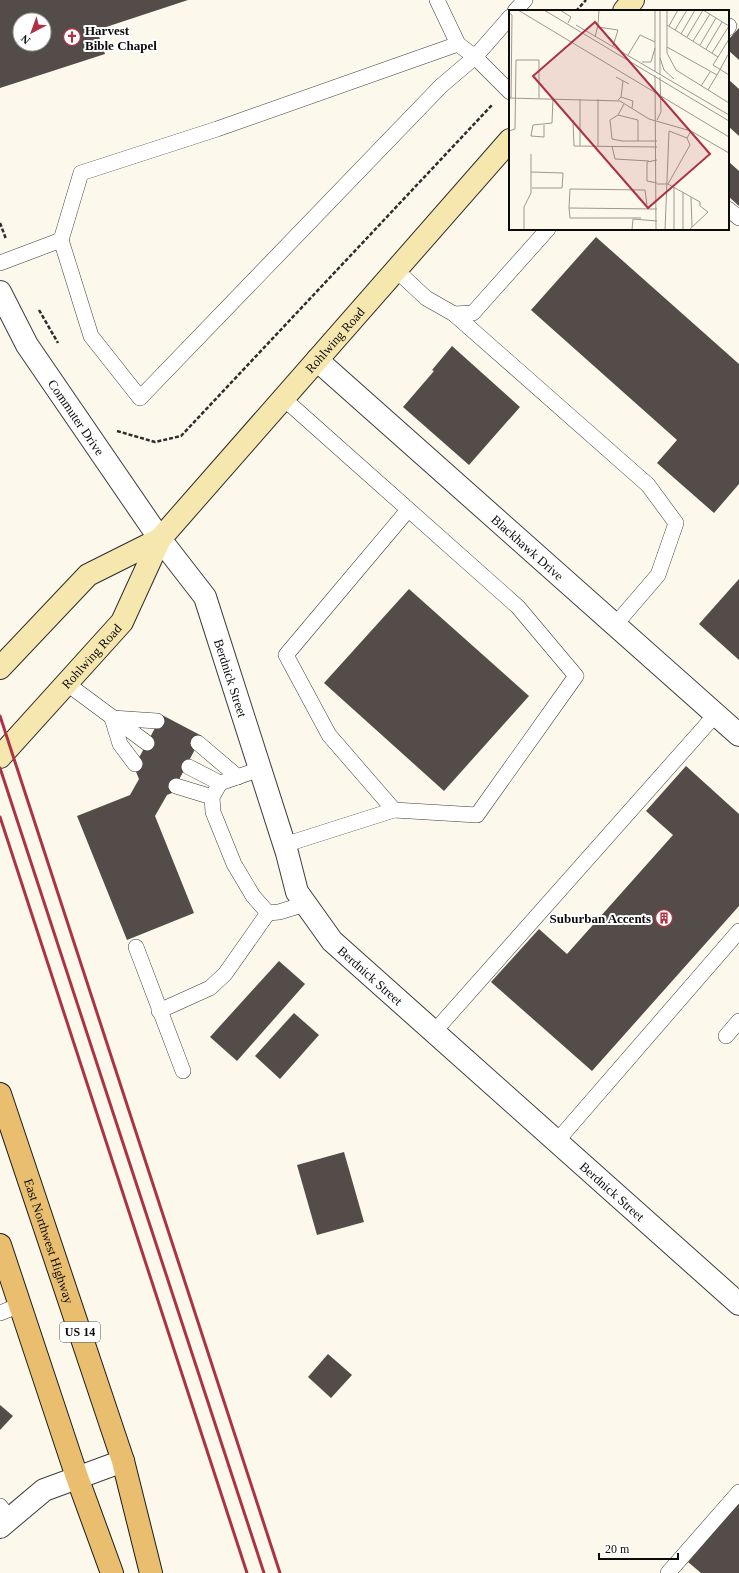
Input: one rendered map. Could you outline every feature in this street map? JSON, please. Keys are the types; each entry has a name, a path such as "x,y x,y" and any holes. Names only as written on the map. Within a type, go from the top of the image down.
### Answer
{"main road":[{"path":"625,10 633,0"},
{"name":"Rohlwing Road","path":"0,758 122,622 160,540 509,141"},
{"name":"Rohlwing Road","path":"0,668 88,575 160,540"},
{"name":"East Northwest Highway","path":"0,1094 123,1461 151,1573"},
{"path":"0,1245 10,1309 77,1478 112,1573"}],"street":[{"name":"Commuter Drive","path":"0,292 27,345 160,540"},
{"name":"Blackhawk Drive","path":"317,360 739,735"},
{"name":"Berdnick Street","path":"160,540 205,597 284,844 297,892 332,940 557,1141 737,1298"},
{"path":"3,1517 44,1490 123,1461"}],"lane":[{"path":"438,0 458,44 475,57 508,90"},
{"path":"517,10 525,0"},
{"path":"458,44 217,129 81,173 61,240 91,336 140,398 441,86 475,57 509,18"},
{"path":"729,210 739,218"},
{"path":"454,314 473,313 547,230"},
{"path":"7,260 61,240"},
{"path":"396,270 426,298 454,314 648,485 676,523 658,575 615,625"},
{"path":"283,398 518,607 576,676 476,815 394,810 284,844"},
{"path":"394,810 330,735 286,655 408,510"},
{"path":"66,683 146,743"},
{"path":"434,1032 716,714"},
{"path":"112,718 157,721"},
{"path":"112,718 120,744 135,764"},
{"path":"198,743 238,777"},
{"path":"189,767 220,783"},
{"path":"260,769 220,783 212,797 213,812 234,864 253,896 268,913"},
{"path":"176,786 212,797"},
{"path":"268,913 279,912 305,904"},
{"path":"159,1011 210,988 226,974 268,913"},
{"path":"557,1141 739,931"},
{"path":"136,947 183,1071"},
{"path":"726,1036 739,1021"},
{"path":"668,1573 739,1492"}],"path":[{"path":"577,10 586,0"},
{"path":"116,431 155,442 181,436 508,90"},
{"path":"0,223 7,260"},
{"path":"36,305 59,345"}],"building":[{"name":"Harvest Bible Chapel","path":"0,0 188,0 97,30 105,54 0,88"},
{"path":"739,28 739,60 729,51 729,39"},
{"path":"729,80 739,89 739,136 729,127"},
{"path":"729,162 739,171 739,206 729,197"},
{"path":"596,237 739,364 739,484 714,513 657,463 677,440 531,310"},
{"path":"452,346 520,407 469,465 403,407 434,371 432,370"},
{"path":"739,579 739,660 699,624"},
{"path":"409,589 529,696 444,791 324,683"},
{"path":"162,715 202,736 172,793 167,795 155,816 194,913 127,940 77,816 130,795 139,779 134,767"},
{"name":"Suburban Accents","path":"686,766 739,814 739,906 592,1071 491,982 539,929 567,954 673,835 646,811"},
{"path":"279,961 305,984 237,1061 210,1037"},
{"path":"294,1013 319,1035 280,1079 255,1056"},
{"path":"344,1152 364,1222 317,1235 297,1165"},
{"path":"328,1354 352,1375 331,1398 308,1377"},
{"path":"0,1405 13,1416 0,1430"},
{"path":"739,1503 739,1573 701,1573 688,1562"}],"railway":[{"path":"0,716 280,1573"},
{"path":"0,768 264,1573"},
{"path":"0,817 247,1573"}],"place":[{"name":"Harvest Bible Chapel","path":"72,37"},
{"name":"Suburban Accents","path":"664,918"}]}
